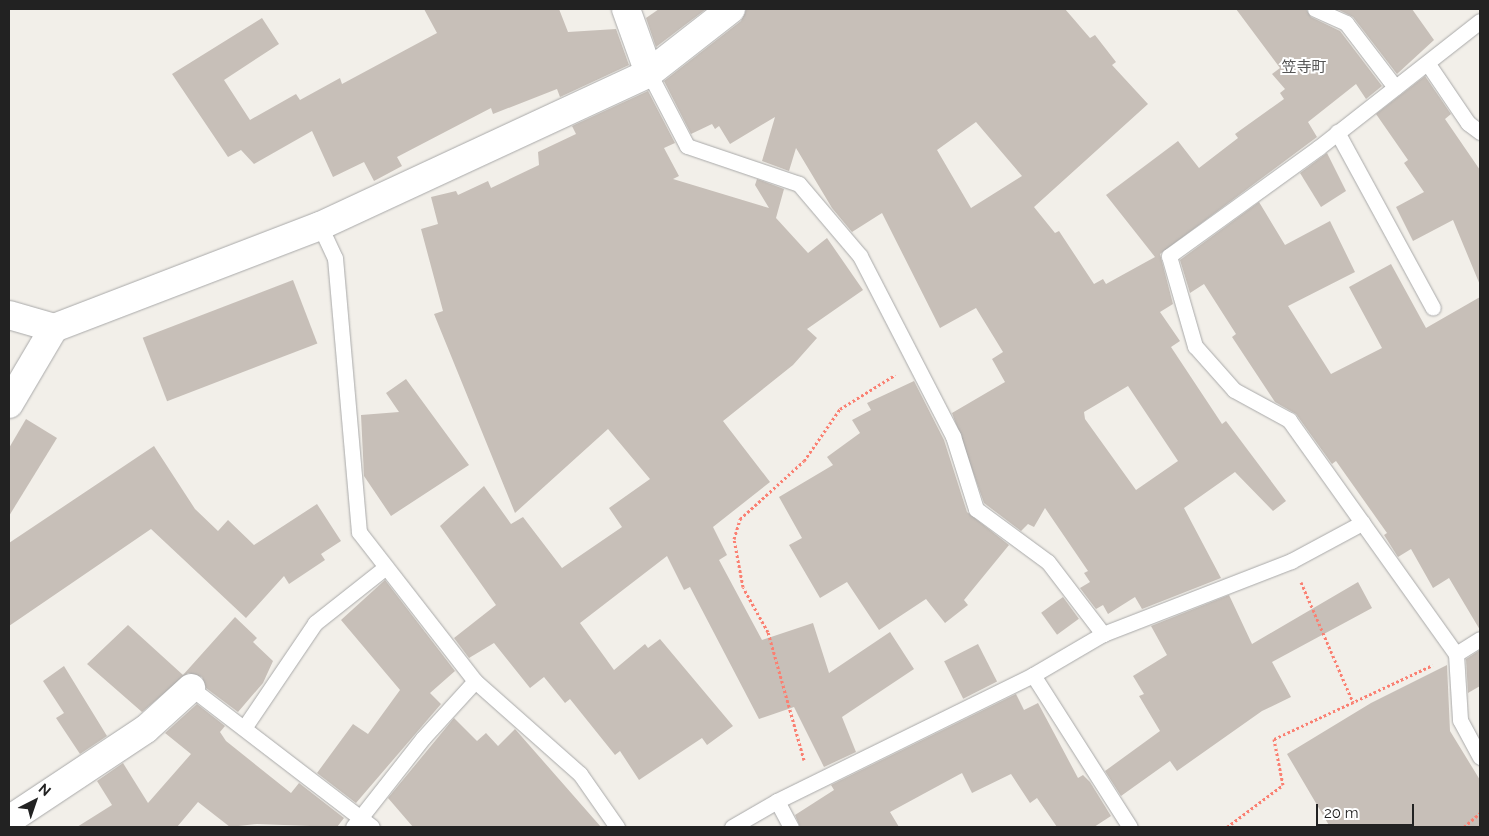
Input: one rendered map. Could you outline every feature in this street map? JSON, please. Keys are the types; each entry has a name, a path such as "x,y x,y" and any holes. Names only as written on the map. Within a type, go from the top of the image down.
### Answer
{"street":[{"path":"626,9 649,73"},
{"path":"9,315 54,328 320,226 649,73 731,9"},
{"path":"9,404 54,328"},
{"path":"9,820 146,729 191,688"}],"lane":[{"path":"1315,9 1346,23 1395,86"},
{"path":"1480,20 1428,64 1395,86 1337,132 1169,256 1195,346 1234,390 1290,420 1456,654 1460,720 1480,757"},
{"path":"1428,64 1468,123 1480,132"},
{"path":"649,73 687,146 799,184 860,256 953,436 976,508 1048,562 1103,634"},
{"path":"1337,132 1433,308"},
{"path":"320,226 335,258 359,532 475,680 580,774 617,827"},
{"path":"732,827 776,801 1033,675 1103,634 1291,561 1362,523"},
{"path":"244,728 315,623 386,567"},
{"path":"1456,654 1480,639"},
{"path":"1033,675 1130,827"},
{"path":"356,822 475,680"},
{"path":"191,688 244,728 356,822 372,827"},
{"path":"776,801 790,827"}],"path":[{"path":"813,784 794,732 768,632 744,587 734,539 740,519 804,461 840,409 915,363"},
{"path":"1291,561 1354,702"},
{"path":"1226,827 1283,785 1274,739 1456,654"},
{"path":"1464,827 1480,813"}],"building":[{"path":"424,9 559,9 568,32 616,29 629,65 560,97 557,89 493,114 491,108 397,157 402,166 374,181 364,162 333,177 312,131 254,164 241,150 228,157 172,74 262,18 279,44 224,80 250,120 296,94 300,100 340,78 342,84 437,33"},
{"path":"659,9 706,9 656,47 646,18"},
{"path":"746,9 1065,9 1090,38 1095,35 1116,62 1112,65 1148,104 1034,207 1055,233 1059,231 1094,284 1103,279 1106,284 1155,257 1106,195 1178,141 1199,168 1238,138 1235,134 1284,99 1280,93 1285,89 1272,74 1280,68 1236,9 1306,9 1311,17 1340,31 1382,86 1366,99 1356,84 1308,122 1317,137 1160,254 1173,304 1160,312 1180,341 1171,347 1222,424 1226,421 1286,501 1273,511 1235,472 1184,508 1221,578 1142,609 1135,597 1108,614 1103,605 1096,609 1080,588 1090,582 1084,573 1088,571 1045,508 1034,527 1028,524 1021,531 984,503 952,413 1005,382 992,359 1003,352 976,308 940,328 882,213 852,232 832,208 796,148 789,171 762,161 775,117 730,144 719,126 715,129 712,124 691,134 664,81 741,21","holes":["976,122 1022,176 971,208 937,150","1128,386 1178,461 1136,490 1085,419 1084,412"]},
{"path":"1337,9 1412,9 1434,40 1397,74 1353,17"},
{"path":"1425,76 1451,114 1445,119 1480,170 1480,285 1453,220 1413,241 1396,207 1424,192 1404,163 1408,160 1376,114"},
{"path":"648,91 675,143 664,148 679,176 673,179 769,208 755,185 757,179 784,189 776,218 808,253 827,238 863,290 807,329 817,338 793,365 723,421 770,482 713,527 727,555 719,560 762,640 813,623 829,673 890,632 914,669 842,717 856,752 824,767 794,707 759,719 690,587 684,590 667,556 580,623 614,670 645,644 648,648 660,639 733,726 707,745 702,738 639,780 620,751 615,755 570,699 565,703 544,677 530,688 494,643 469,658 454,638 496,605 440,526 484,486 511,524 523,517 562,568 622,527 609,508 650,479 608,429 515,513 434,314 443,311 421,229 438,224 431,197 456,191 458,195 488,181 491,188 539,165 538,152 576,134 572,126"},
{"path":"1327,153 1346,191 1321,207 1300,173"},
{"path":"1259,202 1285,245 1330,221 1355,272 1288,306 1331,374 1382,348 1349,287 1391,264 1426,328 1480,297 1480,630 1449,578 1433,588 1411,549 1398,557 1384,535 1387,533 1336,461 1332,464 1296,414 1275,402 1232,337 1236,334 1204,284 1190,293 1180,260"},
{"path":"293,280 317,343 167,401 143,338"},
{"path":"406,379 469,465 391,516 364,476 361,415 399,412 386,393"},
{"path":"914,381 944,440 967,512 1009,545 964,600 968,605 945,623 926,599 879,630 847,582 820,598 789,545 802,538 779,497 833,465 827,457 860,433 852,420 871,410 867,403"},
{"path":"26,419 57,438 9,516 9,448"},
{"path":"154,446 195,509 218,531 228,520 254,545 317,504 341,541 321,554 325,560 289,584 284,576 246,618 151,529 9,626 9,543"},
{"path":"385,580 455,671 430,693 441,704 356,803 317,773 353,724 368,734 400,690 341,620"},
{"path":"1358,582 1372,608 1272,662 1291,697 1262,711 1177,771 1170,761 1121,796 1105,771 1160,731 1139,696 1144,694 1133,676 1167,655 1151,626 1229,595 1252,644"},
{"path":"1063,597 1079,619 1057,635 1041,613"},
{"path":"235,617 257,638 253,642 273,661 263,683 238,712 206,688 202,677 188,673 142,712 87,664 128,625 183,675"},
{"path":"978,644 997,681 963,699 944,661"},
{"path":"1480,650 1480,686 1468,693 1466,659"},
{"path":"1447,665 1450,731 1480,780 1480,827 1330,827 1287,754 1371,703"},
{"path":"64,666 107,736 80,754 56,718 64,713 43,681"},
{"path":"1016,694 1024,710 1038,703 1078,778 1083,775 1090,782 1111,816 1094,827 1057,827 1037,798 1030,803 1011,774 972,793 962,773 890,812 899,827 800,827 795,815 834,790 831,785"},
{"path":"197,704 225,726 220,732 226,741 291,793 299,783 344,818 337,827 257,824 230,827 198,802 177,827 77,827 112,805 97,781 123,763 148,803 191,754 165,733"},
{"path":"454,718 477,741 486,733 498,746 515,729 601,827 413,827 388,798"}],"district":[{"name":"笠寺町","path":"1304,68"}]}
